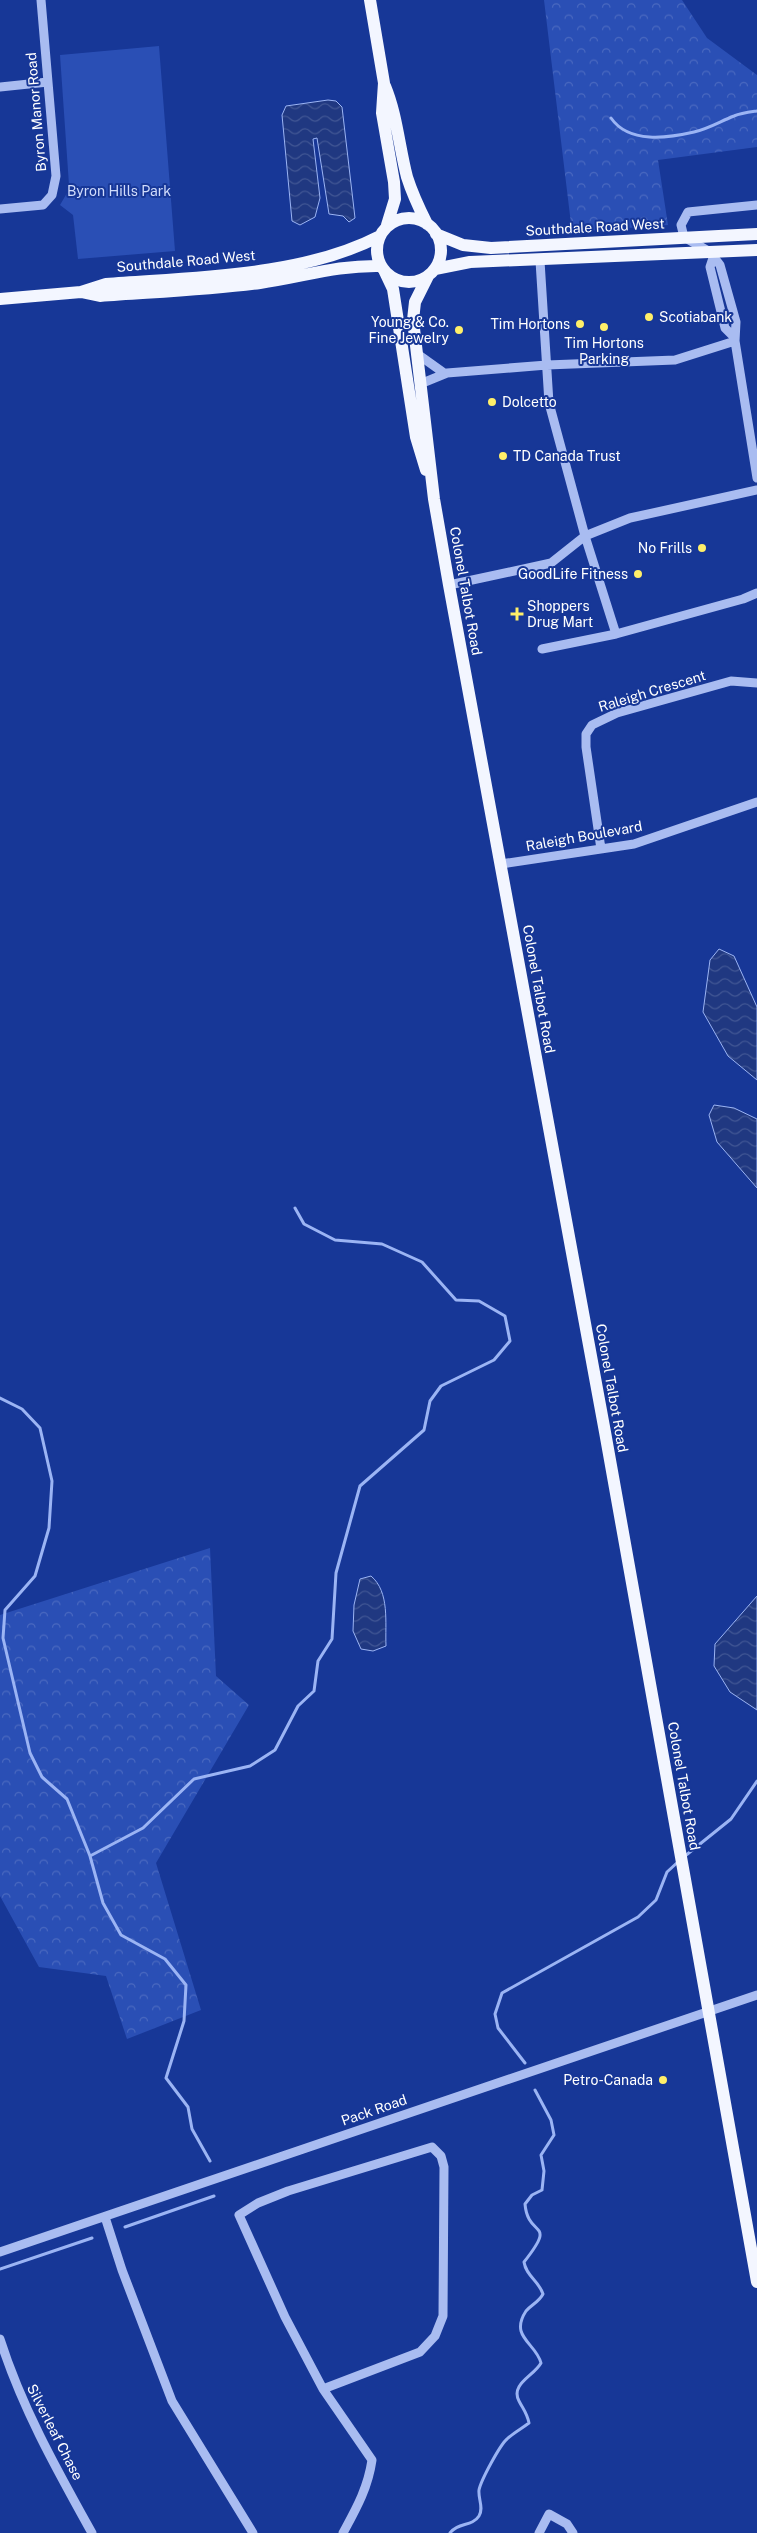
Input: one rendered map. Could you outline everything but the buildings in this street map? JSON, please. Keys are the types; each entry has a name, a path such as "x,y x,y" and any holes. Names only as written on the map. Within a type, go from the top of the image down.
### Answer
{"main road":[{"path":"370,0 384,83 382,113 395,199 387,226 380,236 377,256 382,268 397,280 408,282 431,272 470,262 712,255 757,250"},
{"path":"384,83 394,106 409,183 427,224 436,234 441,250 431,272"},
{"path":"387,226 397,220 408,218 427,224"},
{"name":"Southdale Road West","path":"436,234 463,245 491,248 757,234"},
{"name":"Southdale Road West","path":"0,299 81,292 106,284 210,276 311,261 354,249 380,236"},
{"name":"Southdale Road West","path":"81,292 100,296 260,283 334,268 382,268"},
{"name":"Colonel Talbot Road","path":"382,268 393,289 416,437 434,500"},
{"name":"Colonel Talbot Road","path":"431,272 415,302 413,320 434,500 757,2282"}],"street":[{"name":"Byron Manor Road","path":"0,209 43,205 52,195 56,176 41,0"},
{"path":"0,87 48,82"},
{"path":"757,205 688,212 681,225 684,237 712,255 710,267 725,328 734,339 757,478"},
{"path":"540,261 549,404 585,536 616,634"},
{"path":"420,384 444,373 547,365 674,360 734,339"},
{"path":"416,353 444,373"},
{"path":"449,585 551,562 585,536 638,516 757,490"},
{"path":"542,649 616,634 743,599 757,592"},
{"name":"Raleigh Crescent","path":"601,849 586,747 586,734 592,725 617,713 732,681 757,683"},
{"name":"Raleigh Boulevard","path":"501,864 634,844 757,802"},
{"name":"Pack Road","path":"0,2252 757,1995"},
{"path":"322,2389 420,2352 435,2336 443,2316 444,2167 441,2156 432,2147 288,2191 258,2203 240,2215 285,2317 322,2389 372,2460 369,2479 359,2505 343,2533"},
{"path":"105,2216 172,2401 252,2533"},
{"name":"Silverleaf Chase","path":"0,2339 13,2380 41,2440 92,2533"},
{"path":"539,2533 549,2514 567,2524 573,2533"}],"green space":[{"path":"544,0 682,0 707,38 757,75 757,147 658,160 668,225 572,232"},
{"name":"Byron Hills Park","path":"159,46 175,251 78,259 73,215 60,205 69,185 60,55"},
{"path":"210,1548 216,1676 249,1705 156,1863 201,2010 127,2039 106,1976 39,1967 0,1896 0,1615"}],"water":[{"path":"328,100 336,101 342,107 355,218 349,222 343,216 329,214 317,138 313,139 320,198 315,217 300,225 292,221 282,115 286,106"},
{"path":"719,949 734,956 757,1007 757,1080 728,1056 703,1012 710,960"},
{"path":"714,1105 734,1108 757,1119 757,1188 717,1142 709,1115"},
{"path":"371,1576 381,1590 386,1618 386,1646 373,1651 361,1649 353,1631 354,1605 360,1579"},
{"path":"757,1596 757,1710 730,1692 714,1666 715,1644"}],"waterway":[{"path":"611,118 628,132 649,137 661,137 699,131 737,115 757,111"},
{"path":"90,1856 143,1828 194,1779 250,1766 275,1750 298,1706 314,1691 318,1661 332,1639 336,1573 360,1486 424,1430 430,1401 441,1386 494,1360 510,1341 505,1316 479,1301 456,1300 422,1262 382,1244 335,1240 304,1224 295,1208"},
{"path":"0,1398 22,1409 40,1428 52,1481 49,1528 35,1576 5,1610 3,1638 30,1753 42,1777 67,1799 90,1856 103,1903 121,1935 165,1959 186,1985 184,2021 166,2078 188,2107 192,2129 210,2161"},
{"path":"685,1856 731,1819 757,1781"},
{"path":"525,2063 498,2028 495,2014 502,1993 638,1917 656,1900 667,1872 679,1861"},
{"path":"450,2533 457,2527 473,2522 479,2516 481,2510 479,2490 491,2463 507,2439 529,2423 517,2395 520,2385 541,2363 522,2334 520,2327 526,2311 543,2294 539,2285 525,2267 524,2262 534,2249 540,2234 527,2215 525,2204 532,2195 542,2190 544,2171 541,2155 554,2135 551,2120 535,2090"},
{"path":"125,2227 214,2196"},
{"path":"0,2269 92,2238"}],"place":[{"name":"Scotiabank","path":"649,317"},
{"name":"Tim Hortons","path":"580,324"},
{"name":"Tim Hortons Parking","path":"604,327"},
{"name":"Young & Co. Fine Jewelry","path":"459,330"},
{"name":"Dolcetto","path":"492,402"},
{"name":"TD Canada Trust","path":"503,456"},
{"name":"No Frills","path":"702,548"},
{"name":"GoodLife Fitness","path":"638,574"},
{"name":"Shoppers Drug Mart","path":"517,614"},
{"name":"Petro-Canada","path":"663,2080"}]}
